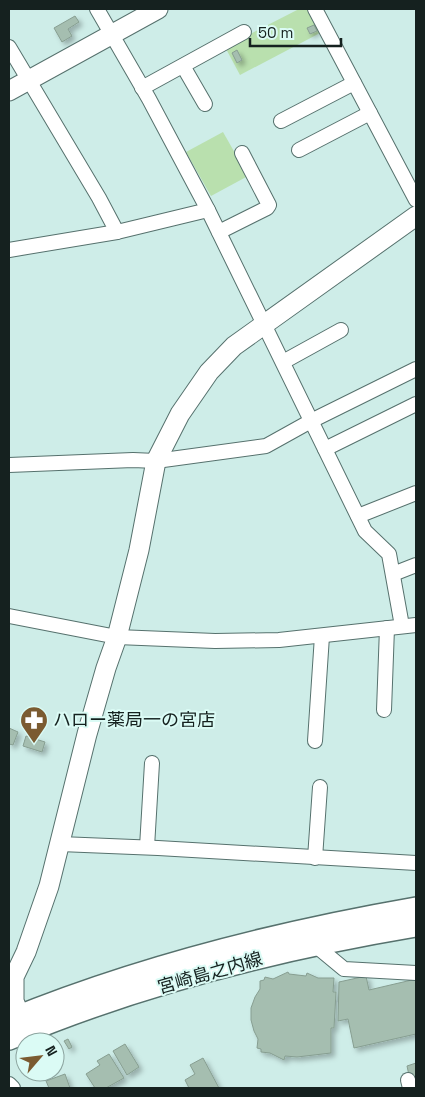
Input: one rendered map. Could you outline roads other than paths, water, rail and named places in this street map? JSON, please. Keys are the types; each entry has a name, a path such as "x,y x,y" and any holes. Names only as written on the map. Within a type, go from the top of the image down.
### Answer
{"main road":[{"name":"宮崎島之内線","path":"16,1027 107,983 215,952 305,930 416,908"},
{"name":"宮崎島之内線","path":"16,1027 212,971 315,945 416,926"}],"street":[{"path":"97,9 208,210 365,531 389,554 402,626"},
{"path":"9,91 158,9"},
{"path":"315,9 416,200"},
{"path":"142,88 244,32"},
{"path":"9,47 117,232"},
{"path":"183,66 205,104"},
{"path":"280,120 354,83"},
{"path":"299,150 370,113"},
{"path":"219,232 267,208 269,205 242,152"},
{"path":"9,250 117,232 208,210"},
{"path":"16,1027 11,981 26,952 49,886 87,734 117,637 138,550 156,461 180,414 209,372 234,346 416,216"},
{"path":"283,362 341,330"},
{"path":"9,465 132,460 156,461 266,446 311,421 413,375"},
{"path":"325,449 416,404"},
{"path":"358,516 416,493"},
{"path":"393,574 416,565"},
{"path":"9,616 117,637 224,640 278,640 416,625"},
{"path":"384,710 387,628"},
{"path":"315,741 322,636"},
{"path":"147,847 152,763"},
{"path":"315,858 320,786"},
{"path":"60,844 147,847 416,863"},
{"path":"315,945 344,969 416,973"},
{"path":"9,1084 13,1088"}],"place":[{"name":"ハロー薬局一の宮店","path":"34,744"}]}
